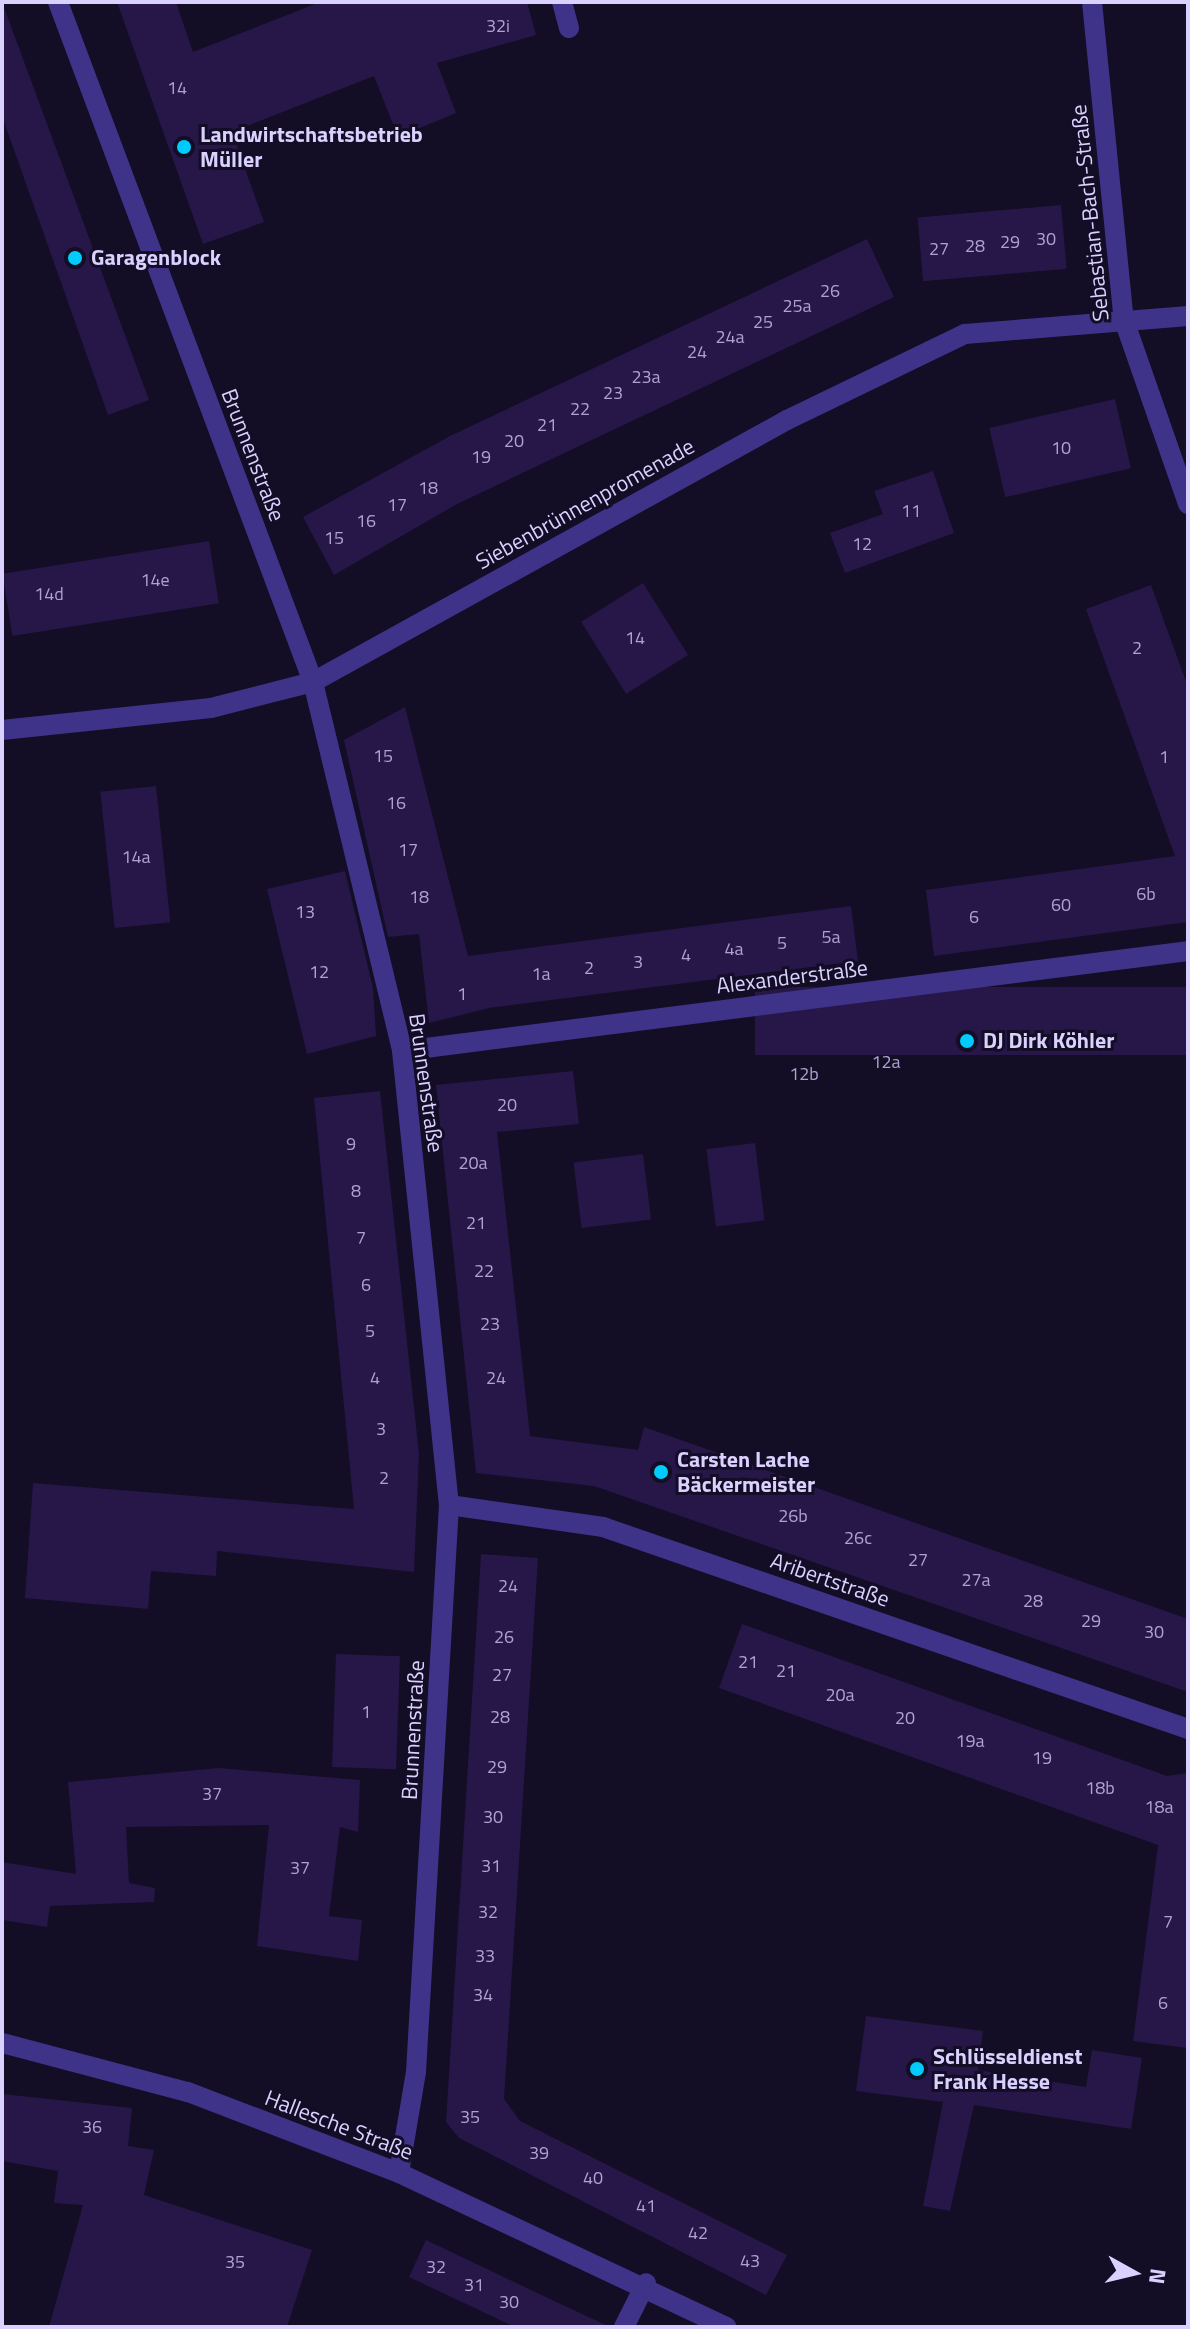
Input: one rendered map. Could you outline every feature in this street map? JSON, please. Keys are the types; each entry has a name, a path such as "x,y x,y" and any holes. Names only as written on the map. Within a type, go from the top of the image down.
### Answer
{"street":[{"name":"Brunnenstraße","path":"58,2 313,682 402,1051 449,1505 416,2072 399,2173"},
{"path":"562,2 569,28"},
{"name":"Sebastian-Bach-Straße","path":"1092,2 1124,320 1188,504"},
{"name":"Siebenbrünnenpromenade","path":"2,730 211,708 313,682 787,420 965,334 1188,316"},
{"name":"Alexanderstraße","path":"402,1051 1188,951"},
{"name":"Aribertstraße","path":"449,1505 603,1527 1188,1729"},
{"name":"Hallesche Straße","path":"2,2043 188,2092 399,2173 646,2283 727,2327"},
{"path":"624,2327 646,2283"}],"building":[{"name":"Garagenblock","path":"2,2 149,400 108,415 2,116"},
{"path":"117,2 176,2 193,52 320,2 527,2 536,35 437,63 456,113 398,137 374,76 232,132 264,222 203,244"},
{"path":"1061,205 1067,269 923,281 918,218"},
{"path":"867,239 894,297 457,504 334,575 303,517 450,436"},
{"path":"1115,399 1131,468 1005,497 989,428"},
{"path":"933,471 954,533 845,573 830,533 883,514 874,491"},
{"path":"209,541 219,603 12,636 3,574"},
{"path":"643,583 688,655 626,694 581,622"},
{"path":"1151,585 1188,687 1188,922 934,956 926,890 1175,856 1086,609"},
{"path":"405,707 468,956 851,906 858,961 489,1008 429,1023 419,934 388,937 344,740"},
{"path":"156,786 170,922 115,928 100,792"},
{"path":"345,871 373,988 376,1036 307,1054 267,889"},
{"path":"755,987 1188,987 1188,1055 755,1055"},
{"path":"573,1071 579,1124 497,1132 530,1436 638,1450 644,1427 1188,1619 1188,1692 594,1486 476,1473 436,1085"},
{"path":"380,1091 419,1454 414,1572 217,1551 216,1576 151,1571 148,1609 25,1598 33,1483 354,1509 314,1098"},
{"path":"755,1143 765,1220 716,1226 706,1149"},
{"path":"643,1154 651,1220 582,1228 574,1163"},
{"path":"481,1554 538,1558 504,2099 520,2121 787,2255 766,2295 459,2138 446,2122"},
{"path":"742,1624 1167,1776 1188,1773 1188,2048 1133,2041 1158,1845 719,1688"},
{"path":"336,1654 400,1656 396,1769 332,1767"},
{"path":"219,1768 360,1780 358,1832 340,1827 329,1916 362,1920 358,1961 257,1946 269,1825 126,1827 129,1883 155,1888 154,1902 50,1906 47,1927 2,1920 2,1862 76,1874 68,1782"},
{"path":"866,2016 983,2031 978,2070 1086,2087 1092,2050 1142,2058 1131,2129 974,2105 950,2211 923,2206 943,2102 856,2091"},
{"path":"2,2094 132,2108 128,2146 154,2150 144,2195 312,2250 287,2327 49,2327 83,2205 54,2203 58,2171 2,2161"},
{"path":"426,2240 610,2327 515,2327 409,2277"}],"place":[{"name":"Landwirtschaftsbetrieb Müller","path":"184,147"},
{"name":"Garagenblock","path":"75,258"},
{"name":"DJ Dirk Köhler","path":"967,1041"},
{"name":"Carsten Lache Bäckermeister","path":"661,1472"},
{"name":"Schlüsseldienst Frank Hesse","path":"917,2069"}]}
